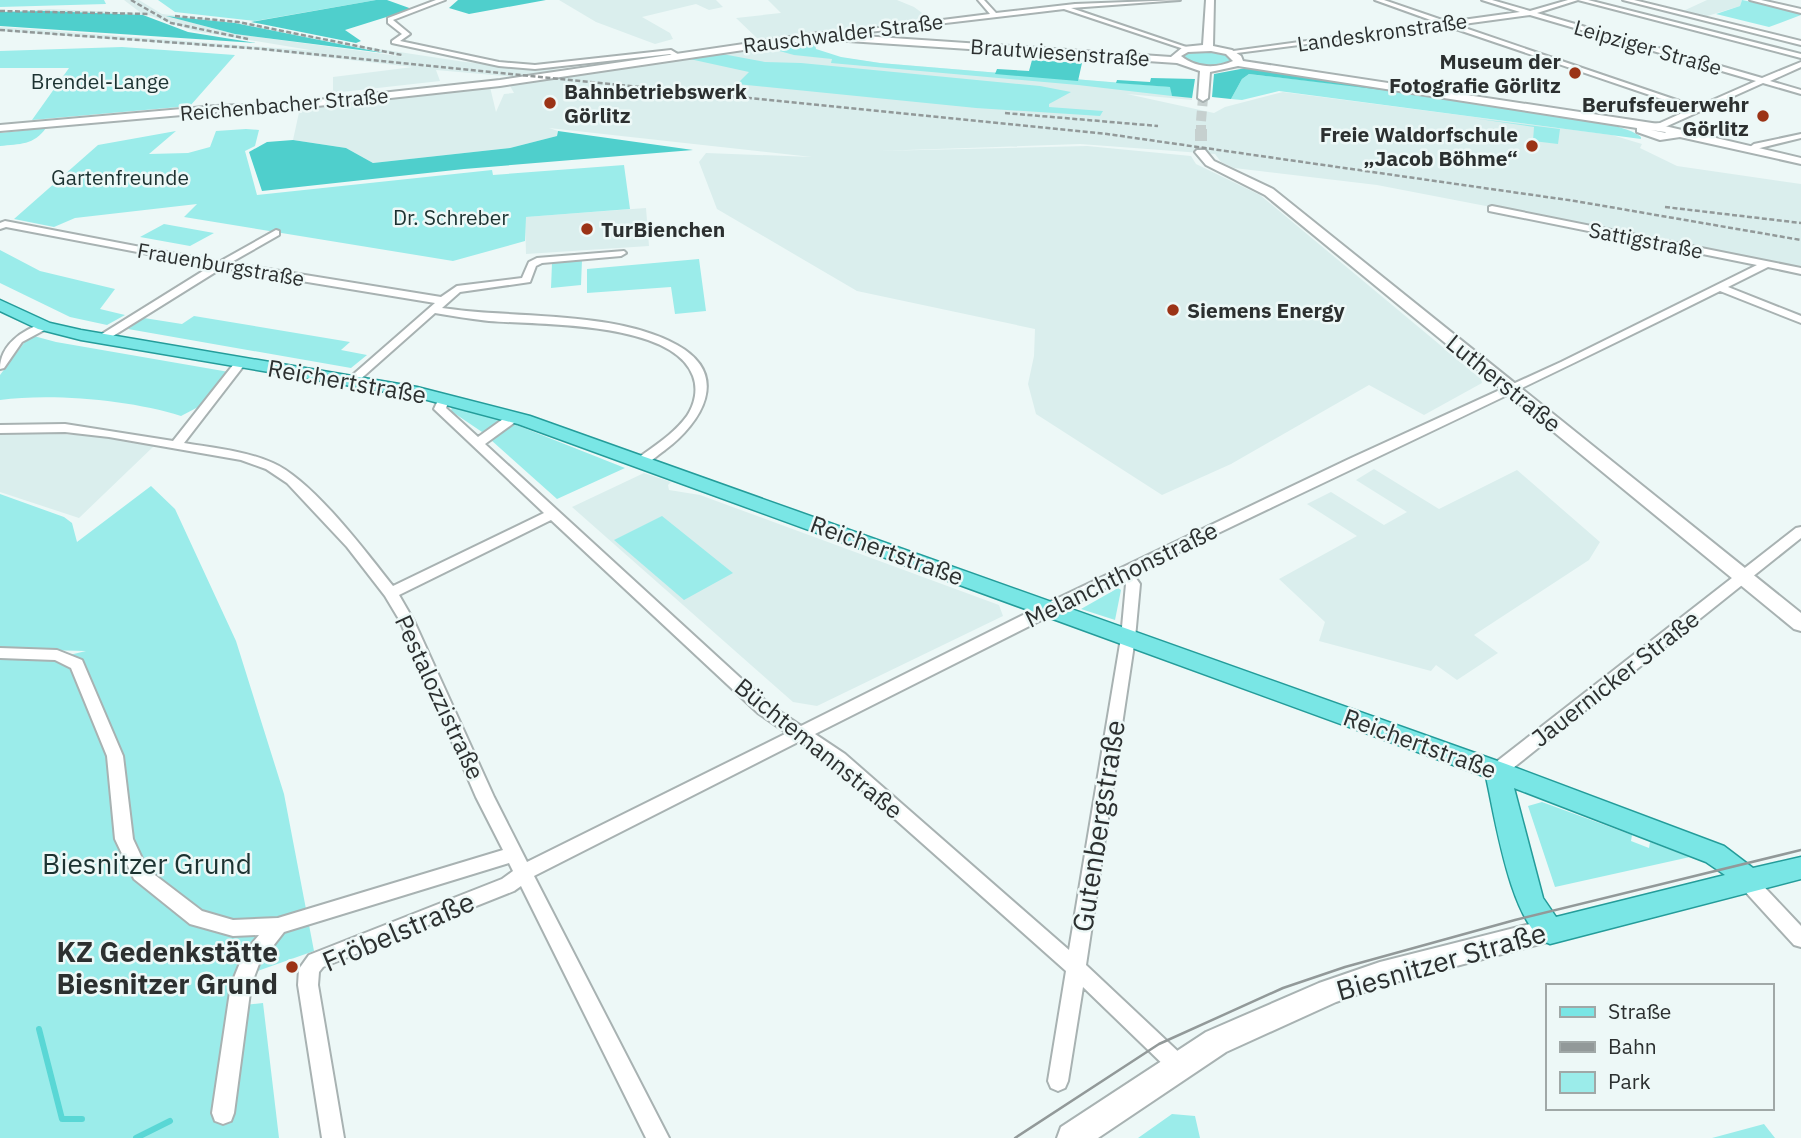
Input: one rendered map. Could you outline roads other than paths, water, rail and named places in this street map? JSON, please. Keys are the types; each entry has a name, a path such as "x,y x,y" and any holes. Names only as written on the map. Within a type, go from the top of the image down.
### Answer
{"main road":[{"name":"Rauschwalder Straße","path":"567,73 818,36"},
{"name":"Brautwiesenstraße","path":"818,36 1177,60 1205,68"},
{"path":"1177,60 1177,54 1189,49 1208,48 1229,52 1238,58 1237,63"},
{"path":"1203,99 1205,68 1225,68 1237,63 1597,118 1647,127 1654,136 1673,133 1801,161"},
{"name":"Reichenbacher Straße","path":"0,128 202,110 290,106 567,73"},
{"name":"Lutherstraße","path":"1201,152 1210,163 1269,192 1801,624"},
{"name":"Reichertstraße","path":"0,305 44,326 101,339 444,398 514,417 1497,771 1715,853 1747,881"},
{"path":"1497,771 1530,903 1550,931"},
{"name":"Biesnitzer Straße","path":"1072,1138 1216,1042 1329,992 1380,974 1801,869"}],"street":[{"name":"Rauschwalder Straße","path":"442,0 390,19 390,22 407,34 394,43 499,64 535,67 671,52 677,56"},
{"path":"981,0 994,15"},
{"name":"Rauschwalder Straße","path":"818,36 1060,7 1177,0"},
{"path":"1208,48 1210,0"},
{"path":"1378,0 1696,109"},
{"name":"Leipziger Straße","path":"1485,0 1801,92"},
{"name":"Landeskronstraße","path":"1229,52 1530,13 1575,0"},
{"path":"1581,0 1801,56"},
{"path":"1626,0 1801,43"},
{"path":"1753,0 1801,10"},
{"path":"1060,7 1189,49"},
{"path":"1647,127 1677,118 1801,64"},
{"path":"1673,133 1670,127 1677,118"},
{"path":"1750,150 1801,136"},
{"name":"Sattigstraße","path":"1492,209 1801,271"},
{"name":"Frauenburgstraße","path":"0,226 5,224 53,232 221,265 444,301"},
{"path":"101,339 276,233"},
{"path":"352,381 462,287 526,281 532,264 540,260 621,253"},
{"name":"Melanchthonstraße","path":"1723,288 1735,275 1736,265 1745,260"},
{"name":"Melanchthonstraße","path":"520,863 799,734 1049,609 1723,288 1767,264"},
{"path":"1723,288 1801,320"},
{"path":"433,310 495,318 591,323 635,333 683,352 696,366 702,378 702,390 693,417 676,435 642,461"},
{"path":"0,366 18,340 44,326"},
{"path":"176,445 242,362"},
{"name":"Büchtemannstraße","path":"444,398 440,409 764,709 799,734 821,743 1077,969 1178,1065"},
{"path":"476,443 514,417"},
{"name":"Pestalozzistraße","path":"0,429 65,428 243,457 270,466 292,480 352,544 391,593 407,621 485,797 658,1138"},
{"path":"391,593 552,514"},
{"name":"Jauernicker Straße","path":"1497,771 1801,531"},
{"name":"Gutenbergstraße","path":"1058,1081 1128,638 1133,584 1126,573"},
{"path":"0,653 57,655 76,664 115,756 124,839 140,874 197,918 233,928 278,926 520,863"},
{"name":"Fröbelstraße","path":"333,1138 308,985 309,969 316,961 329,954 508,886 520,863"},
{"path":"1747,881 1801,939"},
{"path":"223,1113 241,985 251,959 278,926"}],"waterway":[{"path":"39,1029 62,1119 82,1119"},
{"path":"136,1138 170,1121"}],"tunnel":[{"path":"1201,121 1203,98"},
{"path":"1201,125 1201,152"}],"tram line":[{"path":"1015,1138 1159,1044 1283,988 1345,967 1515,920 1801,850"}],"railway":[{"path":"131,0 171,23 248,39"},
{"path":"0,11 150,14"},
{"path":"175,16 238,22 402,55"},
{"path":"0,30 263,49 1107,134 1575,201 1801,240"},
{"path":"1005,113 1158,126"},
{"path":"1665,207 1801,223"}],"place":[{"name":"Museum der Fotografie Görlitz","path":"1575,73"},
{"name":"Bahnbetriebswerk Görlitz","path":"550,103"},
{"name":"Berufsfeuerwehr Görlitz","path":"1763,116"},
{"name":"Freie Waldorfschule „Jacob Böhme“","path":"1532,146"},
{"name":"TurBienchen","path":"587,229"},
{"name":"Siemens Energy","path":"1173,310"},
{"name":"KZ Gedenkstätte Biesnitzer Grund","path":"292,967"}],"park label":[{"name":"Brendel-Lange","path":"100,81"},
{"name":"Gartenfreunde","path":"120,177"},
{"name":"Dr. Schreber","path":"451,217"},
{"name":"Biesnitzer Grund","path":"147,863"}]}
